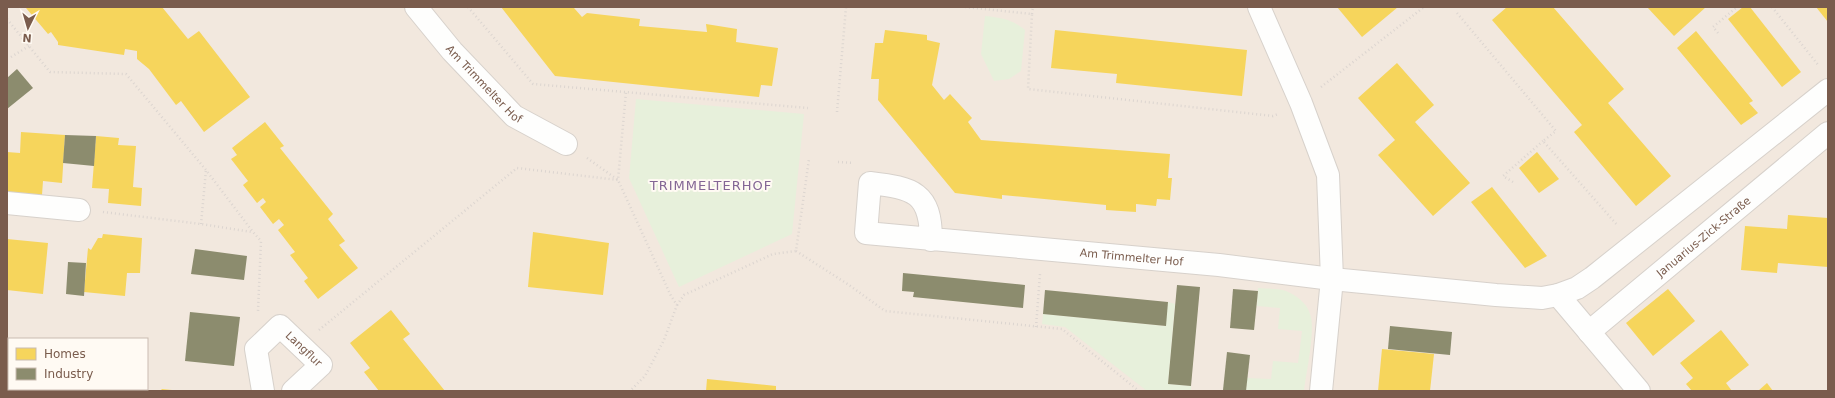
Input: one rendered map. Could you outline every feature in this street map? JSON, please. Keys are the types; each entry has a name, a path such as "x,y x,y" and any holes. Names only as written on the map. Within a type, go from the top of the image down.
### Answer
{"street":[{"name":"Am Trimmelter Hof","path":"416,7 452,51 514,116 566,144"},
{"path":"1259,7 1301,104 1328,175 1332,279 1321,391"},
{"path":"1332,279 1542,298 1558,295 1577,288 1634,247 1792,118 1826,81"},
{"name":"Januarius-Zick-Straße","path":"1589,332 1824,142 1792,118"},
{"path":"7,204 80,210"},
{"name":"Am Trimmelter Hof","path":"932,240 1219,265 1332,279"},
{"path":"1558,295 1638,391"},
{"name":"Langflur","path":"256,349 280,326 321,365 293,391"},
{"path":"256,349 264,391"}],"path":[{"path":"468,7 533,84 808,108"},
{"path":"837,112 846,7"},
{"path":"965,7 1032,14"},
{"path":"1033,7 1028,89 1273,116 1301,104 1424,7"},
{"path":"1718,33 1713,27 1737,7"},
{"path":"1772,7 1826,81"},
{"path":"1457,13 1556,131 1503,176 1513,182"},
{"path":"7,19 50,72 126,74 206,170 261,241 256,349"},
{"path":"11,58 29,46"},
{"path":"626,92 618,180 671,296 677,305"},
{"path":"1543,141 1623,230 1634,247"},
{"path":"566,144 618,180"},
{"path":"796,251 809,159"},
{"path":"300,345 518,168 618,180"},
{"path":"201,224 206,170"},
{"path":"80,210 201,224 253,232"},
{"path":"1036,327 1042,250"},
{"path":"630,391 645,376 664,340 677,305 684,296 774,254 796,251 850,285 885,311 1062,330 1139,391"}],"shaded area":[{"path":"7,7 1828,7 1828,391 7,391"}],"green space":[{"path":"985,16 997,17 1015,23 1025,30 1021,71 1009,79 994,81 981,54"},
{"path":"636,99 804,114 792,234 679,287 629,178"},
{"path":"1258,288 1286,291 1301,300 1309,310 1312,321 1312,330 1304,391 1246,391 1247,378 1271,379 1273,361 1298,363 1302,331 1278,329 1280,308 1257,306"},
{"path":"1168,302 1175,304 1168,384 1191,386 1191,391 1147,391 1065,327 1042,324 1043,314 1165,326"}],"building: Homes":[{"path":"162,7 188,39 199,31 250,97 204,132 181,101 176,105 149,69 137,59 137,51 125,49 124,55 58,45 58,42 51,32 48,34 26,8"},
{"path":"501,7 577,7 574,8 582,17 587,13 640,19 639,26 707,32 706,24 737,29 736,42 778,48 772,86 761,85 759,97 555,76"},
{"path":"1337,7 1398,7 1362,37"},
{"path":"1507,7 1553,7 1624,89 1608,103 1671,176 1636,206 1574,132 1582,125 1492,20"},
{"path":"1647,7 1706,7 1674,36"},
{"path":"1743,7 1750,7 1801,72 1782,87 1728,19"},
{"path":"1816,7 1828,7 1828,22"},
{"path":"885,30 927,35 927,40 940,43 932,85 944,100 950,94 972,118 968,122 981,140 1170,154 1168,178 1172,178 1170,200 1157,199 1156,206 1136,204 1136,212 1106,210 1106,205 1002,195 1002,199 955,193 878,100 879,79 871,79 875,43 883,43"},
{"path":"1055,30 1247,50 1242,96 1116,83 1117,74 1051,68"},
{"path":"1696,31 1753,101 1749,103 1758,113 1741,125 1677,48"},
{"path":"1397,63 1434,105 1415,122 1470,183 1433,216 1378,155 1395,140 1358,98"},
{"path":"265,122 284,146 280,148 333,214 328,219 345,241 339,245 358,268 318,299 304,281 308,278 290,255 295,252 278,230 284,225 279,219 273,224 260,207 266,202 263,198 257,203 243,185 248,181 231,159 237,155 232,148"},
{"path":"21,132 65,135 62,183 43,181 42,195 7,193 7,152 20,153"},
{"path":"96,136 119,138 118,145 136,146 133,187 142,188 141,206 108,203 109,189 92,188"},
{"path":"1537,152 1559,179 1539,193 1519,168"},
{"path":"1492,187 1547,256 1525,268 1471,202"},
{"path":"1788,215 1828,218 1828,267 1778,263 1777,273 1741,270 1745,226 1787,229"},
{"path":"533,232 609,243 603,295 528,287"},
{"path":"103,234 142,238 140,273 127,273 125,296 84,292 88,248 91,250 98,238 102,238"},
{"path":"7,239 48,243 43,294 7,290"},
{"path":"1668,289 1695,321 1653,356 1626,323"},
{"path":"391,310 410,334 403,339 445,391 379,391 364,372 370,368 350,343"},
{"path":"1721,330 1749,365 1726,383 1732,391 1692,391 1686,384 1693,378 1680,363"},
{"path":"1382,349 1434,354 1430,391 1378,391"},
{"path":"707,379 776,386 776,391 706,391"},
{"path":"1767,383 1773,391 1758,391"},
{"path":"162,389 172,390 172,391 160,391"},
{"path":"130,390 130,391 105,391"}],"building: Industry":[{"path":"17,69 33,88 7,109 7,78"},
{"path":"65,135 96,136 94,166 63,163"},
{"path":"195,249 247,256 244,280 191,274"},
{"path":"68,262 86,263 84,296 66,294"},
{"path":"903,273 1025,285 1023,308 913,297 914,292 902,291"},
{"path":"1177,285 1200,287 1191,386 1168,384"},
{"path":"1233,289 1258,291 1254,330 1230,328"},
{"path":"1045,290 1168,302 1166,326 1043,314"},
{"path":"190,312 240,317 234,366 185,361"},
{"path":"1390,326 1452,332 1450,355 1388,349"},
{"path":"1227,352 1250,355 1246,391 1223,390"},
{"path":"82,390 105,390 105,391"}],"district":[{"name":"TRIMMELTERHOF","path":"711,185"}]}
